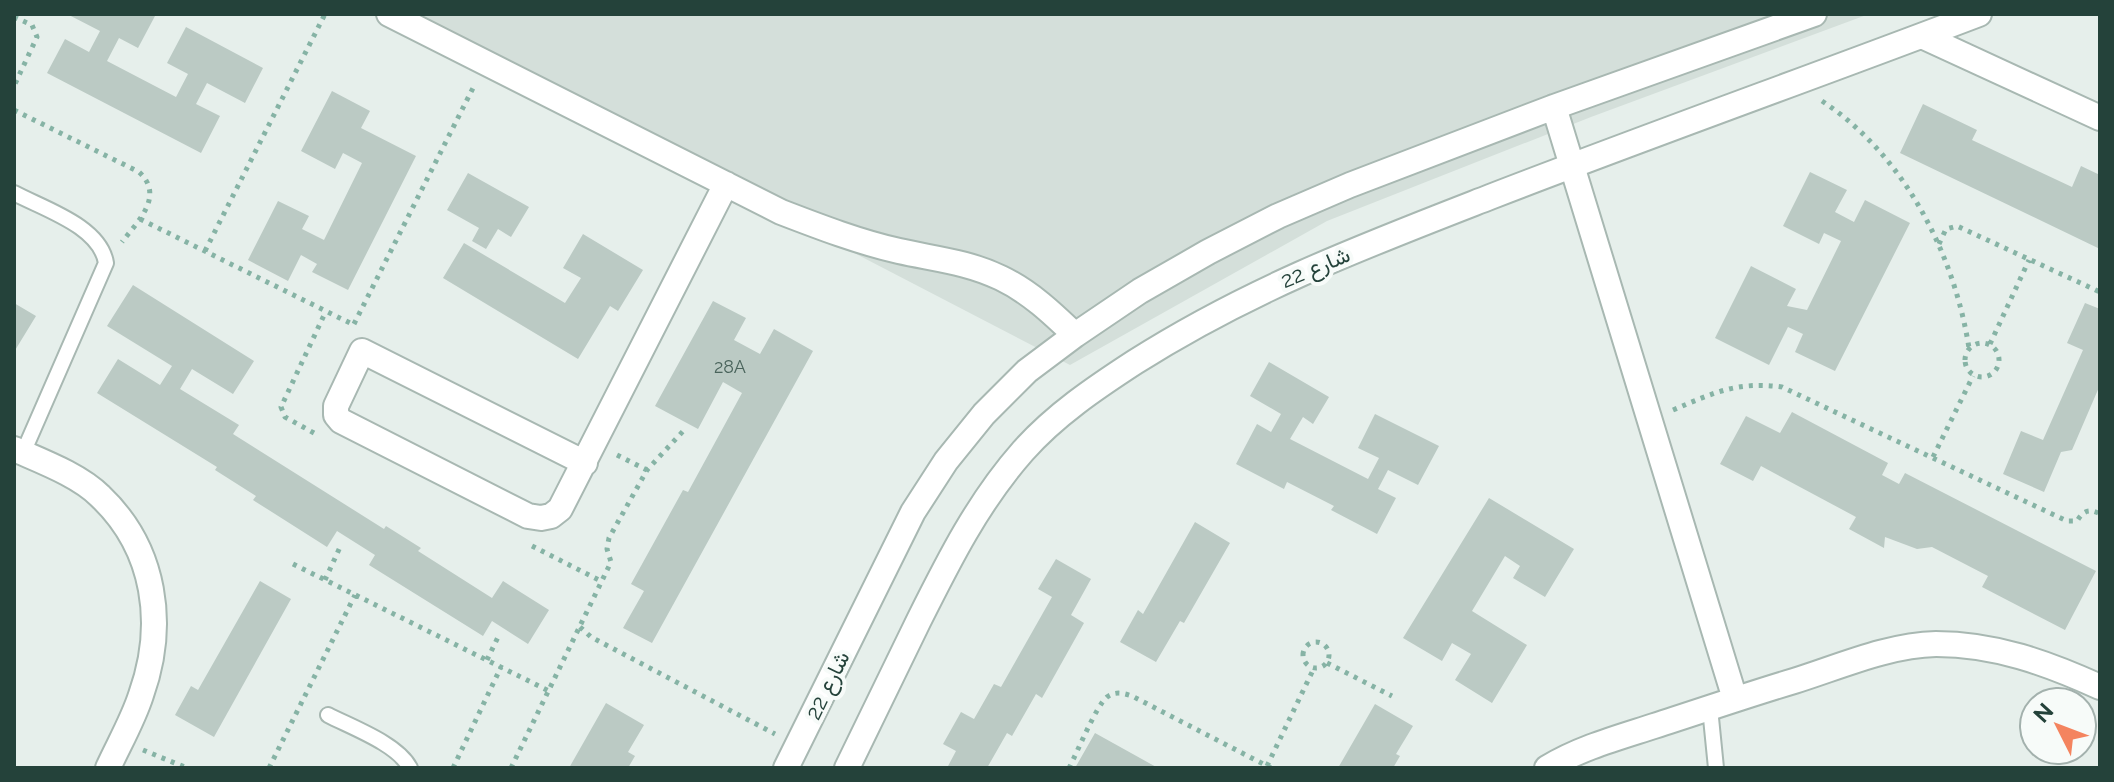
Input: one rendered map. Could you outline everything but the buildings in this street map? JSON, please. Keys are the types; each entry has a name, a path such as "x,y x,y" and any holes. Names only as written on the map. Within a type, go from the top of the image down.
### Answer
{"street":[{"path":"389,14 781,212 839,234 899,251 961,262 1001,278 1039,301 1075,335"},
{"name":"شارع 22","path":"786,768 913,512 946,461 984,414 1027,371 1075,335 1140,291 1278,216 1554,107 1814,14"},
{"name":"شارع 22","path":"847,768 959,539 989,491 1025,448 1066,410 1174,337 1251,295 1331,259 1572,165 1979,14"},
{"path":"1922,36 2100,118"},
{"path":"1554,107 1735,699"},
{"path":"585,463 362,351 336,406 336,415 341,421 528,516 551,516 560,509 585,463 726,184"},
{"path":"18,451 54,466 100,495 133,536 152,586 155,639 141,695 108,768"},
{"path":"1547,768 1573,752 1735,699 1890,651 1932,644 1978,646 2018,655 2100,687"}],"lane":[{"path":"14,193 83,228 99,242 106,263 18,451"},
{"path":"1710,708 1716,768"},
{"path":"328,715 390,748 410,768"}],"path":[{"path":"205,251 325,14"},
{"path":"14,17 32,25 37,37 14,86"},
{"path":"353,325 485,63"},
{"path":"1794,83 1831,107 1864,136 1893,169 1918,205 1939,244 1963,312 1969,348 1964,358 1966,369 1973,376 1985,378 1995,373 1999,363 1998,352 1990,344 1979,343 1969,348"},
{"path":"14,110 146,178 150,187 149,205 106,263"},
{"path":"1939,244 1946,229 1951,225 1957,226 2100,292"},
{"path":"1990,344 2029,260"},
{"path":"1933,457 1973,376"},
{"path":"1650,420 1728,387 1755,383 1782,387 2072,523 2089,510 2100,514"},
{"path":"511,768 611,562 607,549 609,538 647,470 686,428"},
{"path":"325,580 341,545"},
{"path":"293,564 549,691"},
{"path":"269,768 355,595"},
{"path":"580,627 591,637 797,746"},
{"path":"487,660 499,635"},
{"path":"1327,663 1329,656 1322,644 1308,645 1304,651 1307,665 1314,668 1327,663 1392,696"},
{"path":"453,768 501,667"},
{"path":"1069,768 1099,708 1107,697 1120,692 1269,767 1314,668"},
{"path":"120,741 187,768"}],"shaded area":[{"path":"394,14 1869,14 1591,117 1327,221 1070,365"}]}
